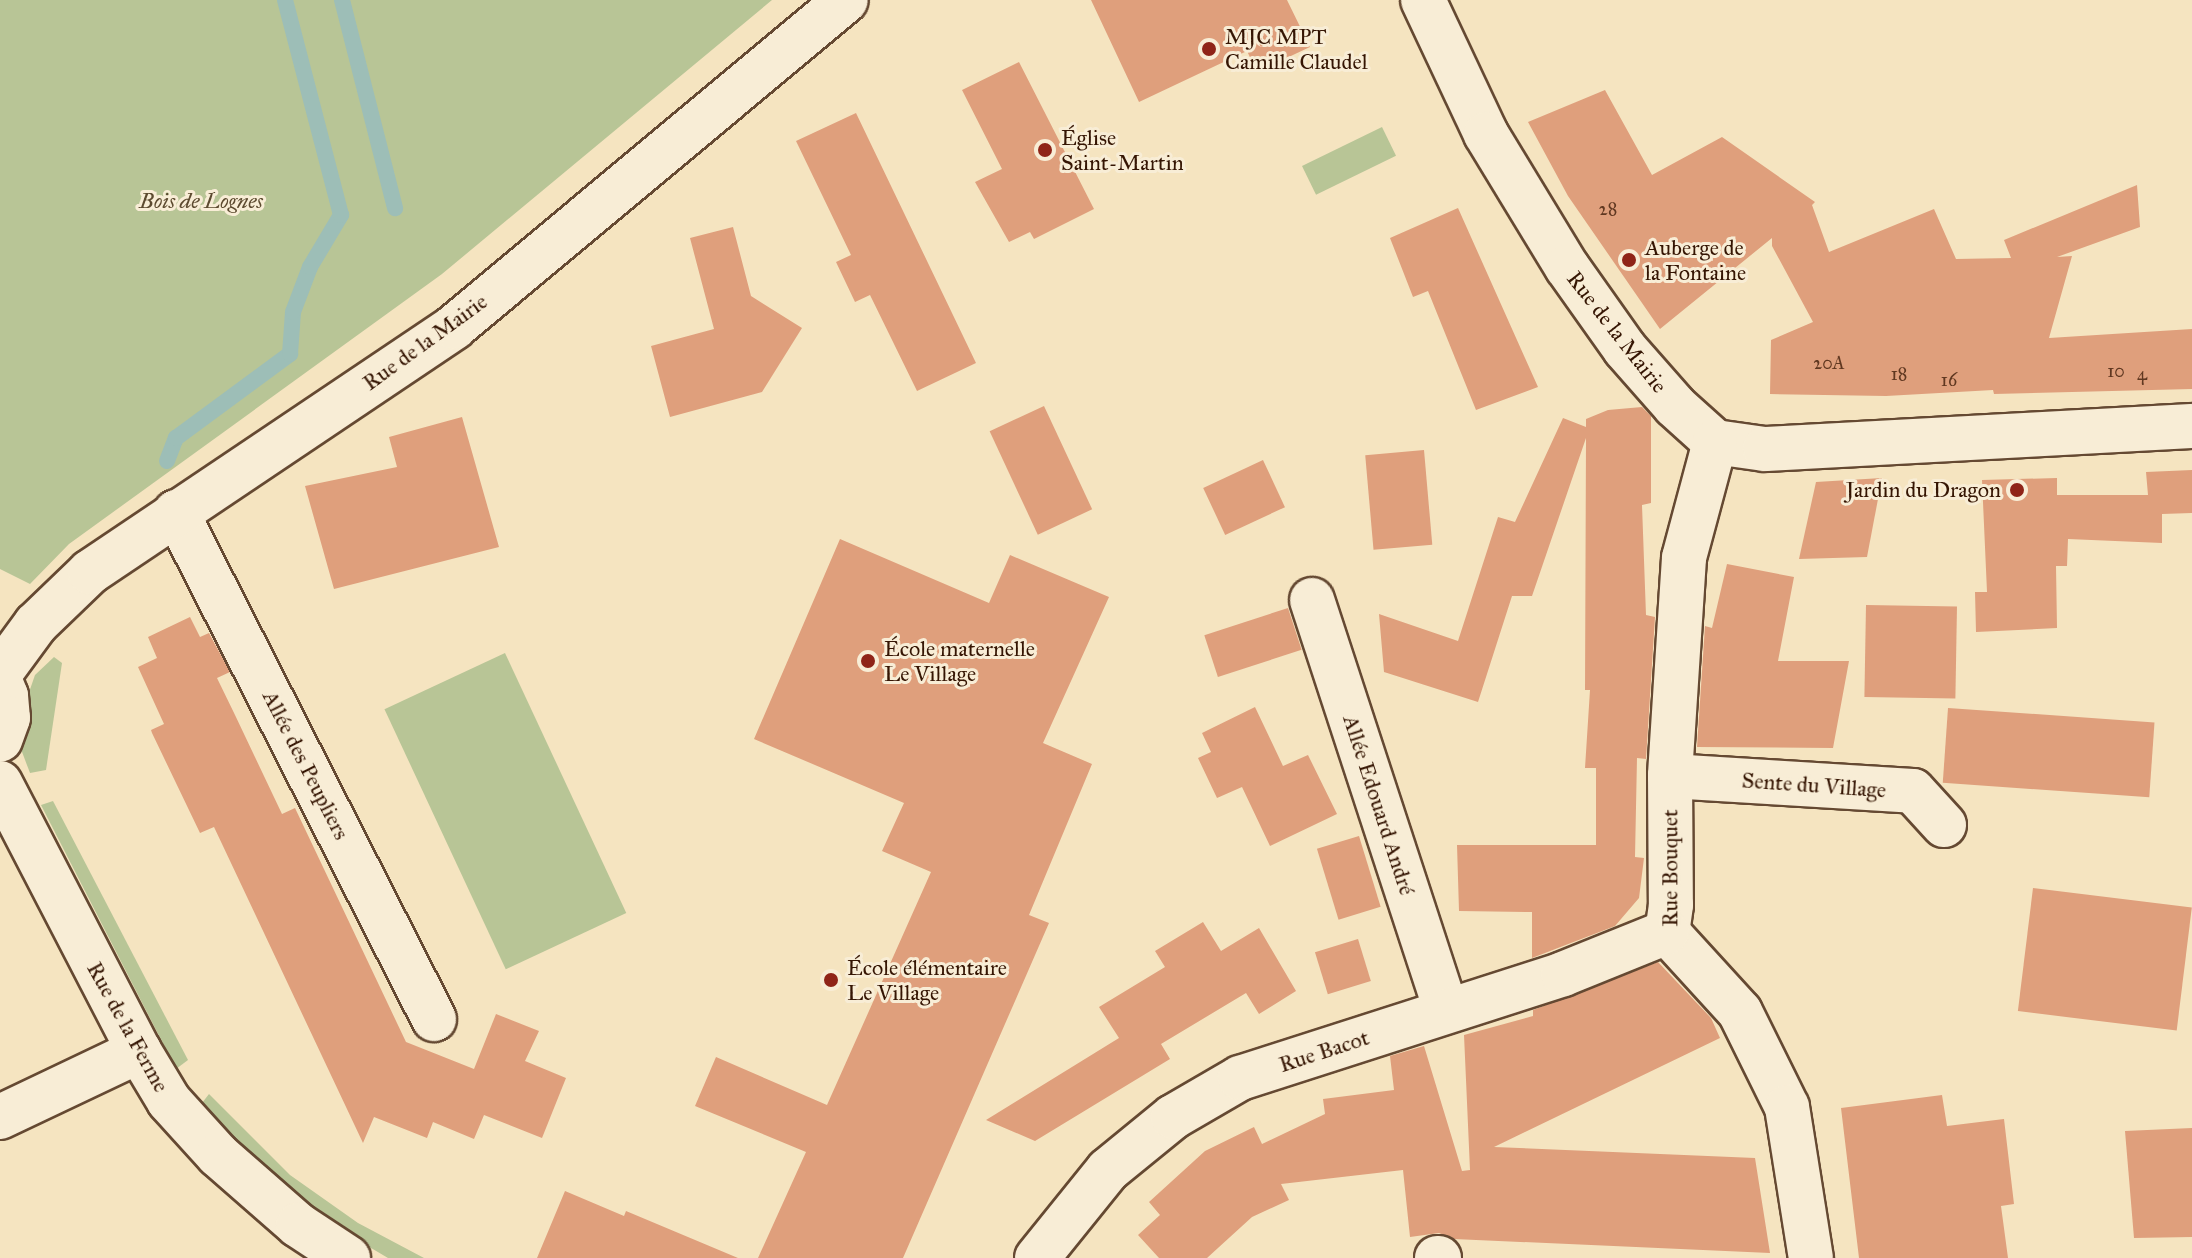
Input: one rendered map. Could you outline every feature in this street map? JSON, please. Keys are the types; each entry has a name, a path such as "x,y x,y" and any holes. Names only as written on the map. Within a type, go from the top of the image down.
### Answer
{"street":[{"name":"Rue de la Mairie","path":"0,673 36,624 90,572 454,327 846,0"},
{"name":"Rue de la Mairie","path":"1423,0 1486,134 1567,267 1625,349 1675,406 1715,442"},
{"path":"1715,442 1765,449 2192,426"},
{"name":"Rue Bouquet","path":"1715,442 1684,558 1670,776 1671,905 1667,932 1740,1012 1787,1107 1811,1258"},
{"name":"Allée des Peupliers","path":"176,512 434,1019"},
{"name":"Allée Edouard André","path":"1312,600 1446,1011"},
{"path":"0,681 6,696 8,718 0,740"},
{"name":"Sente du Village","path":"1670,776 1913,791 1944,825"},
{"name":"Rue de la Ferme","path":"0,783 139,1051 169,1101 218,1155 298,1225 348,1258"},
{"name":"Rue Bacot","path":"1037,1258 1108,1170 1173,1117 1240,1078 1563,974 1667,932"},
{"path":"0,1117 139,1051"}],"green space":[{"name":"Bois de Lognes","path":"0,0 772,0 442,274 69,544 30,584 0,569"},
{"path":"1382,127 1396,156 1316,195 1302,166"},
{"path":"505,653 626,913 506,969 384,709"},
{"path":"54,657 62,663 46,770 30,773 19,744 26,701 35,675"},
{"path":"53,801 188,1060 176,1069 41,805"},
{"path":"209,1094 290,1175 358,1223 424,1258 388,1258 322,1219 224,1134 202,1103"}],"building":[{"name":"MJC MPT Camille Claudel","path":"1091,0 1287,0 1310,47 1257,72 1247,51 1139,102"},
{"name":"Église Saint-Martin","path":"1019,62 1094,209 1034,239 1030,232 1009,242 975,182 1002,169 962,90"},
{"path":"1605,90 1652,175 1722,137 1815,202 1812,205 1829,252 1934,209 1956,259 2011,258 2004,240 2137,185 2140,227 2057,257 2072,256 2049,338 2192,329 2192,389 1994,394 1993,390 1886,396 1770,394 1771,340 1813,322 1772,246 1772,238 1660,329 1568,196 1528,122"},
{"path":"856,113 976,363 917,391 870,295 855,302 836,262 851,255 796,141"},
{"path":"1458,208 1538,387 1476,410 1428,291 1413,297 1390,238"},
{"path":"733,227 751,296 802,328 762,392 670,417 651,346 714,329 690,238"},
{"path":"1044,406 1092,509 1038,535 990,431"},
{"path":"1642,407 1651,416 1651,503 1642,505 1646,615 1655,617 1646,759 1637,758 1635,857 1644,858 1639,898 1615,926 1532,958 1532,912 1459,911 1457,845 1596,845 1596,768 1585,768 1590,690 1585,690 1586,438 1532,596 1512,596 1478,702 1384,672 1379,614 1458,641 1498,517 1515,522 1563,418 1586,427 1586,419 1608,410"},
{"path":"462,417 499,547 334,589 305,486 397,467 389,437"},
{"path":"1424,450 1432,545 1374,550 1365,455"},
{"path":"1263,460 1285,507 1225,535 1203,488"},
{"path":"2192,470 2192,513 2162,514 2162,543 2068,539 2067,566 2056,566 2057,628 1976,632 1975,592 1987,592 1982,480 2057,478 2057,495 2148,495 2146,472"},
{"path":"1882,478 1867,557 1799,559 1816,482"},
{"path":"840,539 989,603 1010,555 1109,597 1043,743 1092,764 1029,915 1049,923 903,1258 758,1258 806,1152 695,1106 716,1057 827,1105 931,872 882,851 904,803 754,739"},
{"path":"1727,564 1794,577 1778,661 1849,661 1833,748 1697,747 1705,626 1712,628"},
{"path":"1866,605 1957,607 1955,699 1864,697"},
{"path":"1288,608 1302,650 1218,677 1204,635"},
{"path":"190,617 200,637 209,633 230,672 217,678 282,814 295,808 406,1042 474,1069 496,1014 539,1031 525,1061 566,1078 542,1138 484,1115 474,1139 433,1122 427,1138 374,1117 363,1143 214,827 200,833 151,730 164,724 138,667 157,658 148,637"},
{"path":"1255,707 1283,766 1308,755 1337,814 1270,846 1242,787 1217,798 1198,758 1211,752 1202,733"},
{"path":"1948,708 2154,722 2149,797 1943,783"},
{"path":"1359,836 1381,907 1339,920 1317,849"},
{"path":"2033,888 2192,907 2177,1031 2018,1011"},
{"path":"1203,922 1221,951 1259,928 1296,991 1259,1014 1246,993 1161,1044 1170,1059 1035,1141 986,1120 1119,1038 1099,1007 1165,967 1155,951"},
{"path":"1358,939 1371,981 1328,994 1315,952"},
{"path":"1658,962 1711,1018 1720,1038 1494,1147 1755,1158 1770,1253 1454,1239 1439,1233 1410,1237 1403,1170 1281,1184 1289,1200 1252,1217 1207,1258 1159,1258 1138,1235 1160,1215 1149,1202 1205,1151 1254,1127 1262,1144 1325,1114 1323,1099 1394,1090 1390,1056 1424,1046 1462,1171 1470,1170 1464,1035 1533,1016 1533,1010"},
{"path":"1942,1095 1947,1126 2004,1119 2014,1204 2001,1206 2008,1258 1859,1258 1841,1108"},
{"path":"2192,1128 2192,1237 2134,1238 2125,1131"},
{"path":"565,1191 624,1216 626,1211 738,1258 537,1258"}],"waterway":[{"path":"167,461 176,438 290,354 293,312 310,267 341,215 285,0"},
{"path":"342,0 395,208"}],"place":[{"name":"MJC MPT Camille Claudel","path":"1209,49"},
{"name":"Église Saint-Martin","path":"1045,150"},
{"name":"Auberge de la Fontaine","path":"1629,260"},
{"name":"Jardin du Dragon","path":"2017,490"},
{"name":"École maternelle Le Village","path":"868,661"},
{"name":"École élémentaire Le Village","path":"831,980"}]}
